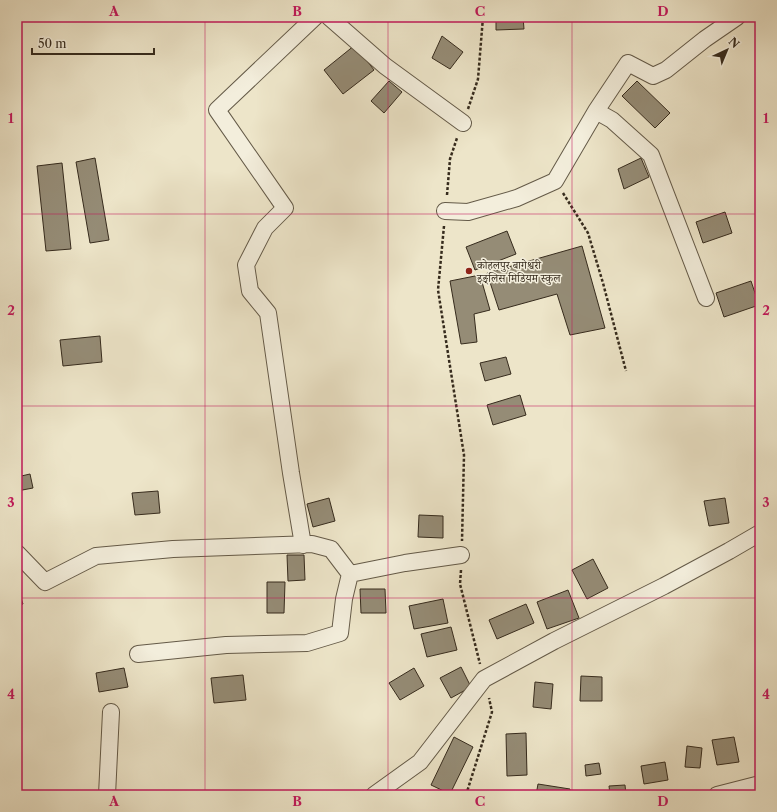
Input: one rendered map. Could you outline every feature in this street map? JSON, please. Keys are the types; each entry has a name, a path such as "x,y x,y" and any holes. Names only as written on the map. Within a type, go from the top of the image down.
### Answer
{"street":[{"path":"302,545 290,473 268,313 250,291 246,264 265,228 285,208 217,110 315,17"},
{"path":"329,17 386,66 463,123"},
{"path":"445,211 468,212 517,198 555,181 596,112 628,63 653,76 666,70 705,39 737,17"},
{"path":"596,112 612,120 651,155 706,298"},
{"path":"374,795 420,762 484,679 554,641 664,586 760,533"},
{"path":"17,553 45,582 96,556 173,549 312,544 331,549 350,574"},
{"path":"350,574 405,563 461,555"},
{"path":"138,654 226,645 308,643 340,633 344,599 350,574"},
{"path":"107,795 111,712"},
{"path":"721,795 760,784"}],"path":[{"path":"466,795 492,712 460,584 464,455 438,290 450,159 478,79 483,17"},
{"path":"555,181 588,233 603,282 626,371"}],"building":[{"path":"496,17 523,17 524,29 496,30"},
{"path":"442,36 463,52 450,69 432,58"},
{"path":"355,45 374,70 343,94 324,70"},
{"path":"389,81 402,92 384,113 371,101"},
{"path":"637,81 670,113 655,128 622,96"},
{"path":"95,158 109,240 90,243 76,162"},
{"path":"641,158 649,177 624,189 618,169"},
{"path":"62,163 71,249 46,251 37,166"},
{"path":"725,212 732,233 703,243 696,222"},
{"path":"507,231 516,254 475,270 466,247"},
{"path":"582,246 605,328 570,335 557,294 499,310 487,273"},
{"path":"480,275 490,310 474,314 477,342 461,344 450,281"},
{"path":"751,281 759,305 724,317 716,293"},
{"path":"100,336 102,362 63,366 60,340"},
{"path":"506,357 511,374 485,381 480,363"},
{"path":"520,395 526,415 493,425 487,405"},
{"path":"30,474 33,488 17,491 17,477"},
{"path":"158,491 160,513 135,515 132,493"},
{"path":"329,498 335,521 313,527 307,504"},
{"path":"725,498 729,523 709,526 704,501"},
{"path":"419,515 443,516 443,538 418,537"},
{"path":"287,555 304,555 305,580 288,581"},
{"path":"593,559 608,588 587,599 572,570"},
{"path":"267,582 285,582 284,613 267,613"},
{"path":"17,586 23,604 17,606"},
{"path":"360,589 385,589 386,613 361,613"},
{"path":"568,590 579,618 547,629 537,602"},
{"path":"443,599 448,623 414,629 409,606"},
{"path":"526,604 534,623 497,639 489,620"},
{"path":"451,627 457,650 427,657 421,634"},
{"path":"461,667 471,687 451,698 440,678"},
{"path":"124,668 128,687 99,692 96,673"},
{"path":"414,668 424,686 400,700 389,683"},
{"path":"243,675 246,700 214,703 211,678"},
{"path":"581,676 602,677 602,701 580,701"},
{"path":"535,682 553,684 551,709 533,707"},
{"path":"526,733 527,775 507,776 506,734"},
{"path":"454,737 473,747 450,794 431,785"},
{"path":"734,737 739,762 717,765 712,740"},
{"path":"687,746 702,748 700,768 685,767"},
{"path":"665,762 668,780 644,784 641,766"},
{"path":"599,763 601,774 586,776 585,765"},
{"path":"538,784 570,789 569,795 536,795"},
{"path":"625,785 626,795 610,795 609,786"},
{"path":"592,792 593,795 577,795"}],"place":[{"name":"कोहलपुर बागेश्वरी इङ्लिस मिडियम स्कुल","path":"469,271"}]}
